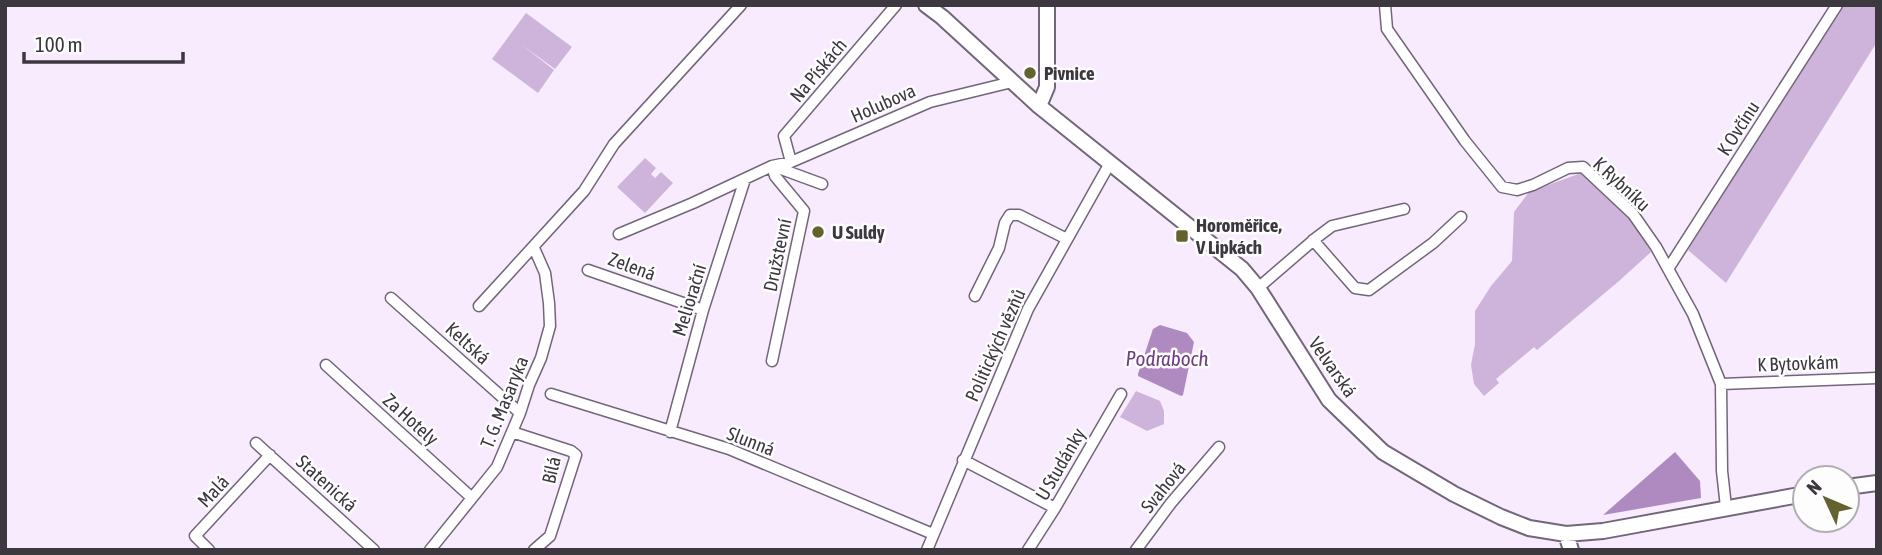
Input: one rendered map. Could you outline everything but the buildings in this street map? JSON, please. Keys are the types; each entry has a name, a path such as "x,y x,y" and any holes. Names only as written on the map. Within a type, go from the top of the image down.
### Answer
{"main road":[{"name":"Velvarská","path":"926,5 1039,106 1242,269 1258,288 1329,400 1383,452 1454,494 1529,528 1566,534 1603,531 1791,496"},
{"path":"1039,106 1047,87 1047,5"},
{"path":"1566,534 1571,550"}],"street":[{"path":"479,306 584,191 614,145 741,5"},
{"name":"Na Pískách","path":"791,162 784,136 896,5"},
{"name":"K Rybníku","path":"1385,5 1387,29 1465,141 1503,187 1517,190 1568,168 1583,167 1633,214 1656,247 1693,314 1721,384 1722,471 1726,508"},
{"name":"K Ovčínu","path":"1668,269 1837,5"},
{"name":"Holubova","path":"619,234 667,215 772,166 791,162 930,102 1012,82"},
{"name":"Politických vězňů","path":"927,550 1028,309 1110,163"},
{"path":"772,166 822,184"},
{"name":"Družstevní","path":"772,166 775,176 804,211 772,361"},
{"name":"Meliorační","path":"670,432 703,310 746,179"},
{"path":"1258,288 1332,226 1404,209"},
{"path":"975,296 999,248 1005,223 1010,215 1019,215 1067,239"},
{"path":"1313,240 1355,288 1369,290 1433,243 1461,217"},
{"name":"T. G. Masaryka","path":"430,550 497,467 520,414 550,326 545,273 534,248"},
{"name":"Zelená","path":"588,270 703,310"},
{"name":"Keltská","path":"391,298 520,414"},
{"name":"Za Hotely","path":"326,365 472,498"},
{"name":"K Bytovkám","path":"1721,384 1877,378"},
{"name":"Slunná","path":"551,394 729,449 933,534"},
{"name":"U Studánky","path":"1028,550 1121,394"},
{"name":"Bílá","path":"512,432 576,455 550,536 534,550"},
{"name":"Statenická","path":"256,443 374,550"},
{"name":"Svahová","path":"1136,550 1171,503 1219,447"},
{"name":"Malá","path":"209,550 195,536 270,455"},
{"path":"963,460 1055,508"}],"shaded area":[{"path":"1844,5 1877,5 1877,42 1726,283 1688,250"},
{"path":"526,13 572,47 555,69 522,45 554,70 538,93 492,59"},
{"path":"645,158 656,168 651,174 655,178 661,172 673,183 645,213 617,187"},
{"path":"1581,173 1630,217 1651,252 1537,350 1534,347 1496,379 1499,383 1484,396 1474,384 1471,365 1475,344 1475,311 1512,261 1514,212 1529,192"},
{"path":"1136,391 1160,401 1164,411 1164,424 1147,431 1120,417"}],"water":[{"name":"Podraboch","path":"1160,325 1187,333 1194,342 1181,396 1138,376 1153,329"},
{"path":"1675,452 1700,481 1701,498 1603,515"}],"place":[{"name":"Pivnice","path":"1030,73"},
{"name":"U Suldy","path":"818,232"},
{"name":"Horoměřice, V Lipkách","path":"1182,236"}]}
